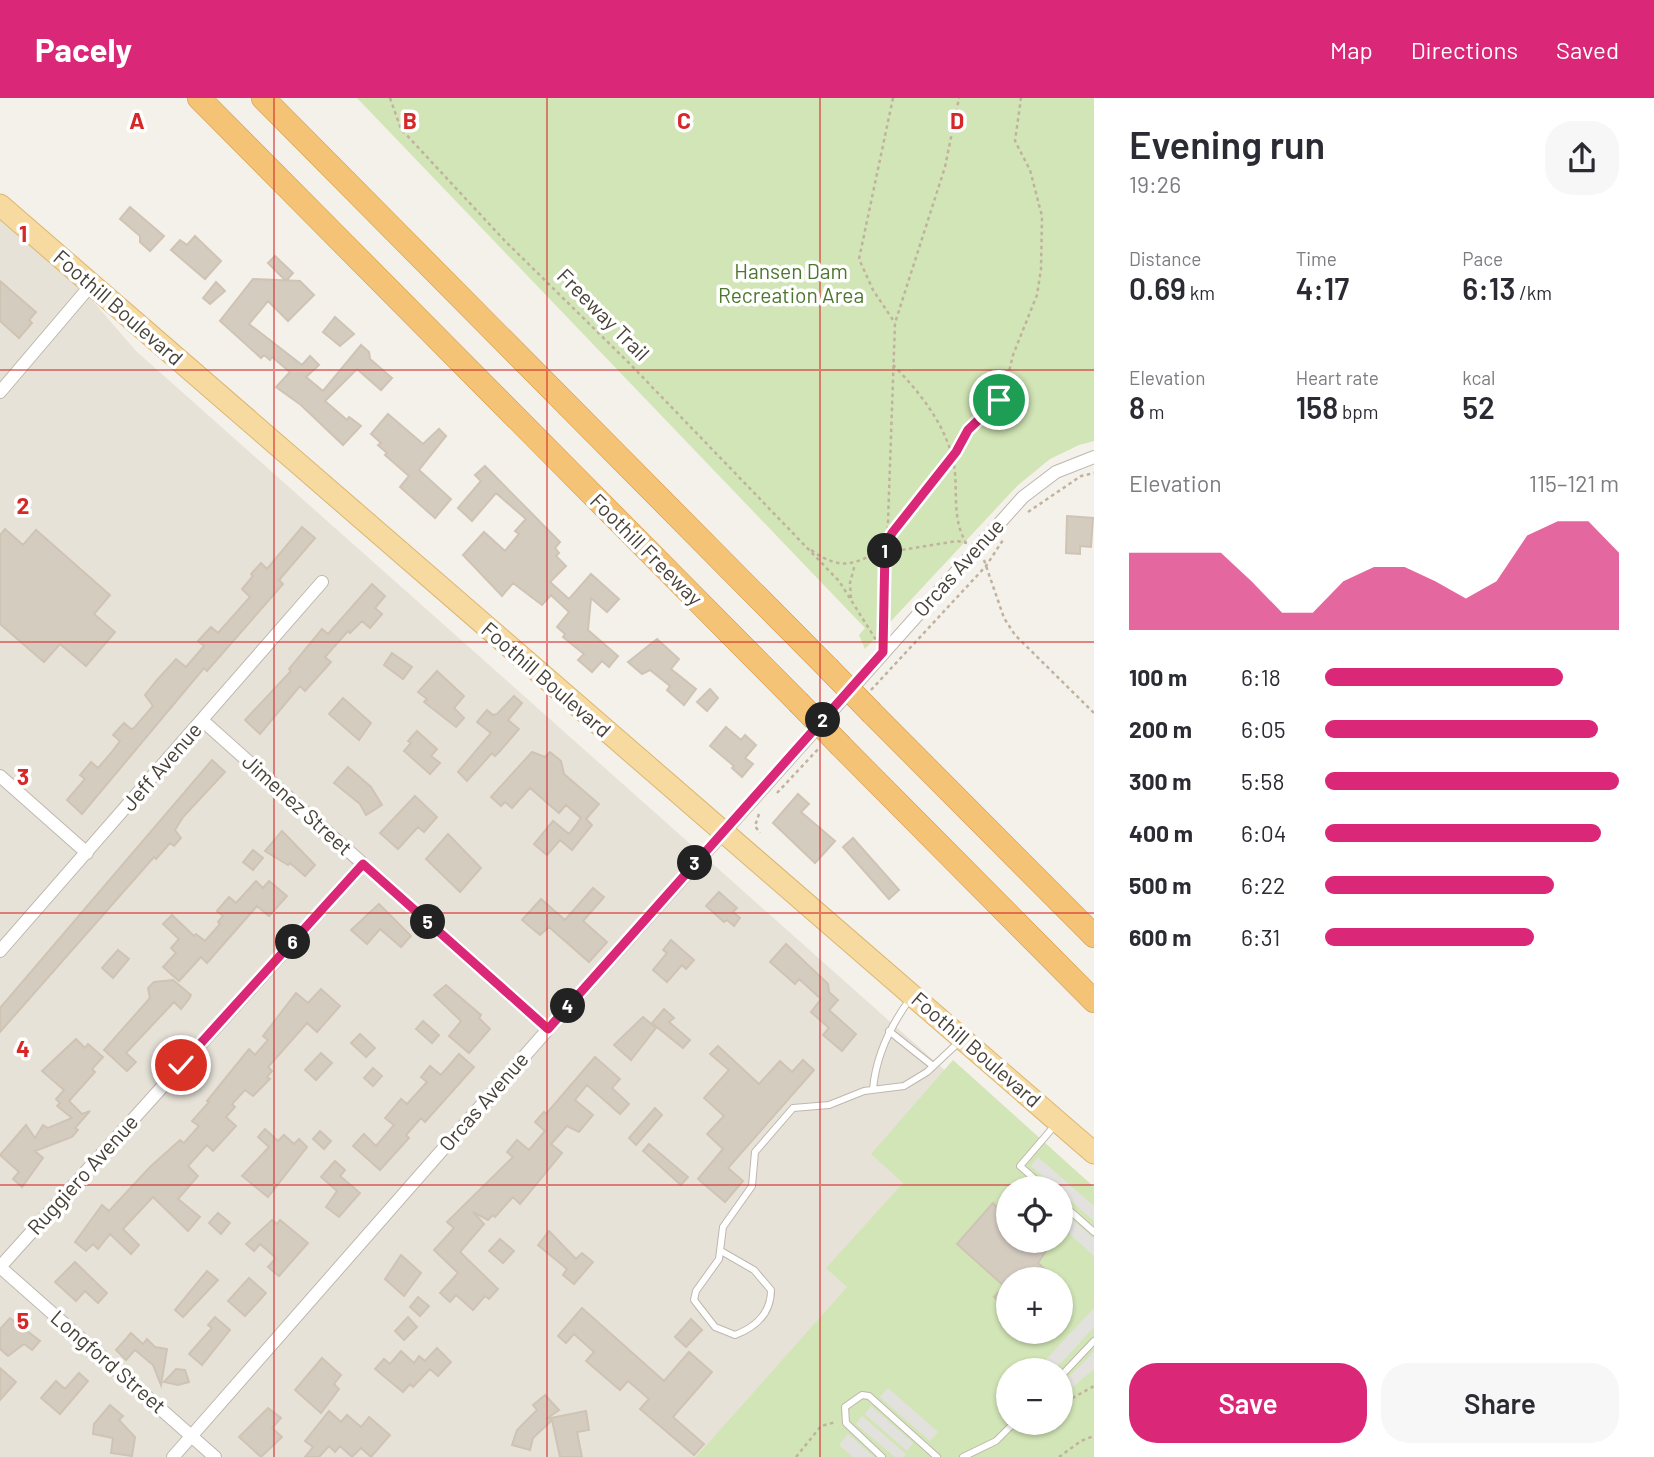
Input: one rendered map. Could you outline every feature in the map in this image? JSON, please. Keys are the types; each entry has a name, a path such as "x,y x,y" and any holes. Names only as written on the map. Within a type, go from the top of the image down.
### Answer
{"highway":[{"name":"Foothill Freeway","path":"199,98 798,702 832,746 1094,1001"},
{"path":"263,98 1094,936"}],"main road":[{"name":"Foothill Boulevard","path":"0,205 1094,1153"}],"street":[{"path":"0,392 91,285"},
{"name":"Orcas Avenue","path":"173,1457 883,652 971,546 1023,496 1056,472 1094,457"},
{"name":"Jeff Avenue","path":"0,951 322,582"},
{"name":"Jimenez Street","path":"203,721 548,1029"},
{"path":"0,776 87,853"},
{"name":"Ruggiero Avenue","path":"0,1267 363,864"},
{"name":"Longford Street","path":"0,1267 215,1457"}],"lane":[{"path":"873,1089 889,1031 913,994"},
{"path":"889,1031 933,1066"},
{"path":"720,1251 754,1270 771,1290 766,1313 747,1331 734,1335 715,1327 694,1300 696,1291 714,1269 723,1227 752,1186 755,1152 793,1108 829,1105 873,1089 905,1086 933,1066 963,1038"},
{"path":"1031,1176 1020,1166 1058,1122"},
{"path":"1073,1213 1094,1232"},
{"path":"1073,1363 1094,1341"},
{"path":"882,1457 845,1423 845,1407 852,1399 862,1395 869,1396 937,1457"},
{"path":"963,1457 996,1441 1002,1435"}],"path":[{"name":"Freeway Trail","path":"390,98 401,129 504,240 629,363 806,547 851,598 883,652"},
{"path":"893,98 872,187 859,259 873,290 895,323"},
{"path":"883,652 895,323 945,167 959,98"},
{"path":"851,598 851,571 855,564 885,548 897,523 952,457 968,430 1004,392 1013,355 1037,295 1041,269 1042,216 1030,170 1015,141 1021,98"},
{"path":"893,365 936,418 952,457 957,522 971,546 984,558 1004,618 1015,635 1094,712"},
{"path":"1026,513 1081,476 1094,473"},
{"path":"868,706 923,631 986,566 1010,532"},
{"path":"885,548 895,551 957,541 971,546"},
{"name":"Freeway Trail","path":"806,547 822,558 843,565 855,564"},
{"path":"775,795 832,746"},
{"path":"760,812 755,826 760,833"},
{"path":"1073,1398 1094,1387"},
{"path":"796,1457 821,1426 845,1423"},
{"path":"1059,1457 1081,1441 1094,1436"}],"shaded area":[{"path":"0,218 79,285 136,351 1064,1176 996,1176 996,1253 1073,1253 1073,1184 1094,1203 1094,1323 1073,1334 1073,1267 996,1267 996,1344 1056,1344 1030,1358 996,1358 996,1401 974,1457 0,1457"},
{"path":"1038,1157 1060,1176 1042,1176 1031,1166"},
{"path":"1073,1188 1094,1206 1094,1221 1073,1203"},
{"path":"1073,1220 1094,1239 1094,1256 1073,1237"},
{"path":"1094,1308 1094,1327 1066,1358 1047,1358 1060,1344 1073,1344 1073,1330"},
{"path":"1094,1352 1094,1369 1073,1387 1073,1373"},
{"path":"888,1388 938,1432 930,1441 880,1397"},
{"path":"871,1406 913,1443 907,1451 865,1414"},
{"path":"862,1416 906,1454 904,1457 895,1457 856,1424"},
{"path":"848,1434 874,1457 853,1457 839,1445"}],"green space":[{"name":"Hansen Dam Recreation Area","path":"357,98 1094,98 1094,441 1050,459 1017,486 865,649 859,635 865,628"},
{"path":"953,1060 1094,1187 1094,1457 696,1457 847,1287 826,1268 903,1183 871,1154"}],"building":[{"path":"130,207 164,236 150,251 140,242 140,236 120,219"},
{"path":"195,236 221,261 205,279 171,250 180,240 187,245"},
{"path":"275,256 293,273 286,281 268,263"},
{"path":"253,279 300,281 314,295 288,321 268,301 249,324 302,365 310,356 319,365 306,377 323,391 361,345 369,352 370,359 392,378 381,390 357,369 325,401 347,420 349,417 361,426 343,445 301,405 276,387 290,372 272,357 270,360 264,355 261,358 220,321"},
{"path":"0,281 36,312 29,320 32,323 19,338 0,321"},
{"path":"216,282 225,291 210,304 203,298"},
{"path":"335,317 354,334 340,346 323,332"},
{"path":"388,414 423,444 439,429 446,436 419,470 451,499 435,518 400,487 409,476 385,455 387,453 378,445 381,443 371,434"},
{"path":"485,466 560,542 555,548 559,553 556,556 566,566 550,582 569,599 591,574 619,599 607,612 591,598 588,630 618,656 609,667 602,661 592,672 578,660 584,654 563,637 565,634 557,627 569,612 551,595 542,605 513,583 502,596 463,555 484,532 505,551 519,534 515,531 526,519 496,493 472,521 458,508 481,481 475,475"},
{"path":"1067,516 1093,518 1091,547 1080,546 1080,554 1066,553"},
{"path":"302,527 315,538 279,580 283,584 207,671 204,668 82,814 67,800 85,779 80,775 91,762 98,768 111,753 120,741 113,735 124,723 131,729 134,728 153,706 145,695 157,680 176,659 186,667 204,646 198,641 211,627 218,633 250,597 242,589 253,576 251,574 261,563 267,569"},
{"path":"5,529 23,545 36,530 110,595 94,614 115,632 86,666 60,644 44,662 0,624 0,535"},
{"path":"372,584 385,596 375,608 382,614 370,628 362,621 350,633 348,631 325,657 331,662 305,691 300,686 260,734 245,720 291,671 289,669 322,629 328,634"},
{"path":"657,639 679,659 671,669 696,689 684,705 667,690 670,686 650,670 642,674 628,662"},
{"path":"392,653 412,667 403,679 384,665"},
{"path":"437,671 464,696 454,708 464,718 456,727 424,702 427,699 418,692"},
{"path":"710,689 718,698 707,711 697,702"},
{"path":"514,696 522,703 508,720 519,729 495,756 492,753 467,781 458,772 491,733 477,722 487,710 493,715 497,714"},
{"path":"343,698 371,723 359,740 329,714"},
{"path":"726,727 741,740 745,735 756,745 745,758 753,764 742,777 732,768 734,766 710,746"},
{"path":"417,731 437,749 431,756 440,763 430,774 404,751"},
{"path":"532,752 545,757 550,752 561,761 564,774 599,804 586,819 592,825 572,850 560,840 547,855 534,844 553,821 569,834 581,818 566,805 559,813 530,788 512,808 505,802 501,806 491,797"},
{"path":"212,760 225,772 183,817 175,830 181,838 174,846 170,843 156,859 154,857 0,1032 0,1008"},
{"path":"348,767 371,787 382,805 366,815 360,804 334,783"},
{"path":"798,794 809,804 801,812 835,841 815,863 773,823"},
{"path":"415,796 437,817 424,832 418,827 398,849 380,833"},
{"path":"282,831 315,865 305,876 290,863 288,865 265,851"},
{"path":"448,834 481,868 460,892 426,859"},
{"path":"853,838 899,890 889,899 843,847"},
{"path":"253,850 263,858 253,870 243,862"},
{"path":"256,881 263,888 269,881 287,896 269,916 257,906 207,963 201,957 179,981 163,967 176,953 171,948 179,939 163,924 172,915 194,936 196,934 205,941 220,924 218,922 223,916 217,911 229,897 236,903"},
{"path":"593,888 604,897 583,921 607,942 589,962 549,927 540,935 522,920 541,899 565,920"},
{"path":"719,892 737,908 733,912 740,918 734,926 727,920 724,922 706,906"},
{"path":"379,904 411,936 401,947 380,929 367,944 351,930"},
{"path":"671,940 694,960 686,969 682,965 667,982 653,970 667,953 663,950"},
{"path":"786,944 828,984 829,992 838,1000 829,1010 856,1034 842,1051 823,1035 829,1028 811,1012 821,999 799,979 795,984 770,962"},
{"path":"118,950 129,959 113,978 102,968"},
{"path":"173,980 191,995 189,999 181,1009 174,1002 126,1053 136,1062 127,1071 104,1050 150,998 148,988 154,982"},
{"path":"446,985 481,1015 479,1018 490,1029 469,1053 449,1036 461,1021 434,995"},
{"path":"321,989 340,1006 317,1032 307,1023 268,1067 272,1071 267,1077 270,1079 253,1096 245,1090 232,1104 235,1107 226,1117 236,1126 213,1151 207,1145 188,1166 198,1176 178,1199 200,1217 188,1231 153,1197 123,1229 139,1245 131,1254 110,1234 98,1249 93,1244 86,1251 75,1242 102,1205 109,1211 150,1167 180,1140 184,1143 199,1126 192,1121 249,1049 255,1055 268,1040 263,1036 296,993 308,1003"},
{"path":"664,1009 674,1018 669,1022 690,1040 683,1048 652,1023"},
{"path":"643,1017 656,1028 631,1060 614,1045"},
{"path":"423,1021 439,1035 432,1043 416,1029"},
{"path":"360,1034 375,1048 366,1057 351,1043"},
{"path":"76,1039 85,1048 88,1044 103,1057 92,1069 95,1072 69,1101 82,1114 90,1111 75,1128 78,1130 72,1137 35,1151 43,1158 22,1187 13,1179 19,1172 0,1155 26,1125 35,1138 43,1125 48,1128 72,1118 57,1106 60,1103 56,1099 64,1090 42,1071"},
{"path":"718,1046 759,1084 780,1061 792,1072 803,1060 814,1070 728,1168 743,1181 725,1202 698,1179 723,1149 707,1134 724,1116 704,1098 729,1070 710,1054"},
{"path":"321,1053 332,1063 316,1080 305,1070"},
{"path":"459,1054 474,1067 425,1122 421,1118 406,1135 409,1138 380,1170 353,1146 364,1134 376,1146 394,1125 385,1118 401,1099 407,1104 427,1082 421,1077 430,1066 441,1075"},
{"path":"595,1057 620,1079 612,1088 629,1104 620,1114 587,1085 575,1100 593,1115 579,1132 567,1126 551,1144 562,1153 520,1204 513,1197 495,1217 493,1215 488,1220 473,1212 484,1224 460,1252 498,1289 489,1299 485,1296 473,1310 456,1295 450,1302 440,1293 458,1273 434,1250 454,1228 447,1222 513,1157 507,1152 517,1140 529,1150 545,1131 535,1122 544,1112 546,1114"},
{"path":"373,1068 382,1076 373,1086 364,1078"},
{"path":"655,1108 662,1115 636,1145 629,1138"},
{"path":"265,1129 278,1141 284,1135 294,1144 299,1139 307,1147 268,1197 242,1176 269,1147 258,1137"},
{"path":"320,1131 331,1141 324,1149 313,1139"},
{"path":"649,1144 688,1177 681,1185 643,1151"},
{"path":"335,1161 345,1170 340,1176 360,1193 339,1217 326,1207 337,1191 321,1177"},
{"path":"993,1203 996,1206 996,1253 1045,1253 1038,1263 1042,1267 996,1267 996,1279 957,1244"},
{"path":"218,1213 230,1223 221,1234 209,1223"},
{"path":"272,1220 277,1224 280,1220 308,1243 279,1276 268,1267 276,1258 260,1244 254,1251 246,1244"},
{"path":"549,1231 576,1259 582,1253 593,1262 574,1284 563,1275 567,1269 538,1245"},
{"path":"500,1239 514,1251 503,1263 489,1251"},
{"path":"401,1255 421,1273 404,1296 385,1279"},
{"path":"75,1262 107,1293 98,1303 85,1291 76,1301 55,1282"},
{"path":"207,1271 218,1280 183,1317 175,1310"},
{"path":"249,1278 266,1293 245,1316 228,1301"},
{"path":"418,1297 429,1306 420,1316 410,1307"},
{"path":"582,1308 664,1381 689,1352 712,1372 673,1417 704,1444 694,1455 640,1409 649,1399 628,1381 620,1390 586,1361 594,1352 574,1334 566,1343 558,1336"},
{"path":"215,1317 230,1330 202,1365 189,1354 212,1328 208,1325"},
{"path":"408,1317 417,1327 404,1340 395,1331"},
{"path":"10,1318 40,1341 32,1350 24,1344 8,1356 0,1349 0,1329"},
{"path":"691,1319 702,1330 686,1347 675,1337"},
{"path":"131,1333 143,1344 147,1339 155,1347 167,1349 161,1385 153,1365 135,1350 126,1360 116,1350"},
{"path":"437,1348 451,1362 438,1376 430,1369 413,1387 410,1384 403,1392 375,1369 384,1359 390,1364 401,1351 414,1363 419,1356 425,1361"},
{"path":"322,1358 341,1375 334,1384 339,1389 321,1413 295,1390"},
{"path":"0,1368 16,1382 0,1400"},
{"path":"176,1369 185,1370 189,1382 178,1385 164,1382"},
{"path":"79,1373 88,1381 60,1414 41,1398 56,1381 65,1389"},
{"path":"545,1395 559,1410 546,1419 586,1411 589,1430 577,1432 582,1457 560,1457 552,1420 533,1438 530,1450 512,1445 517,1430 537,1410 533,1405"},
{"path":"110,1405 123,1416 119,1420 135,1437 132,1456 111,1453 113,1438 93,1434 94,1424"},
{"path":"268,1408 281,1418 272,1428 282,1437 261,1457 239,1437"},
{"path":"329,1411 341,1422 347,1415 361,1427 369,1417 390,1435 371,1457 361,1448 352,1457 340,1446 335,1452 329,1446 319,1457 305,1457 313,1447 305,1441"}],"route":[{"path":"181,1065 363,864 548,1029 883,652 885,548 897,523 956,452 968,430 999,400"}]}
